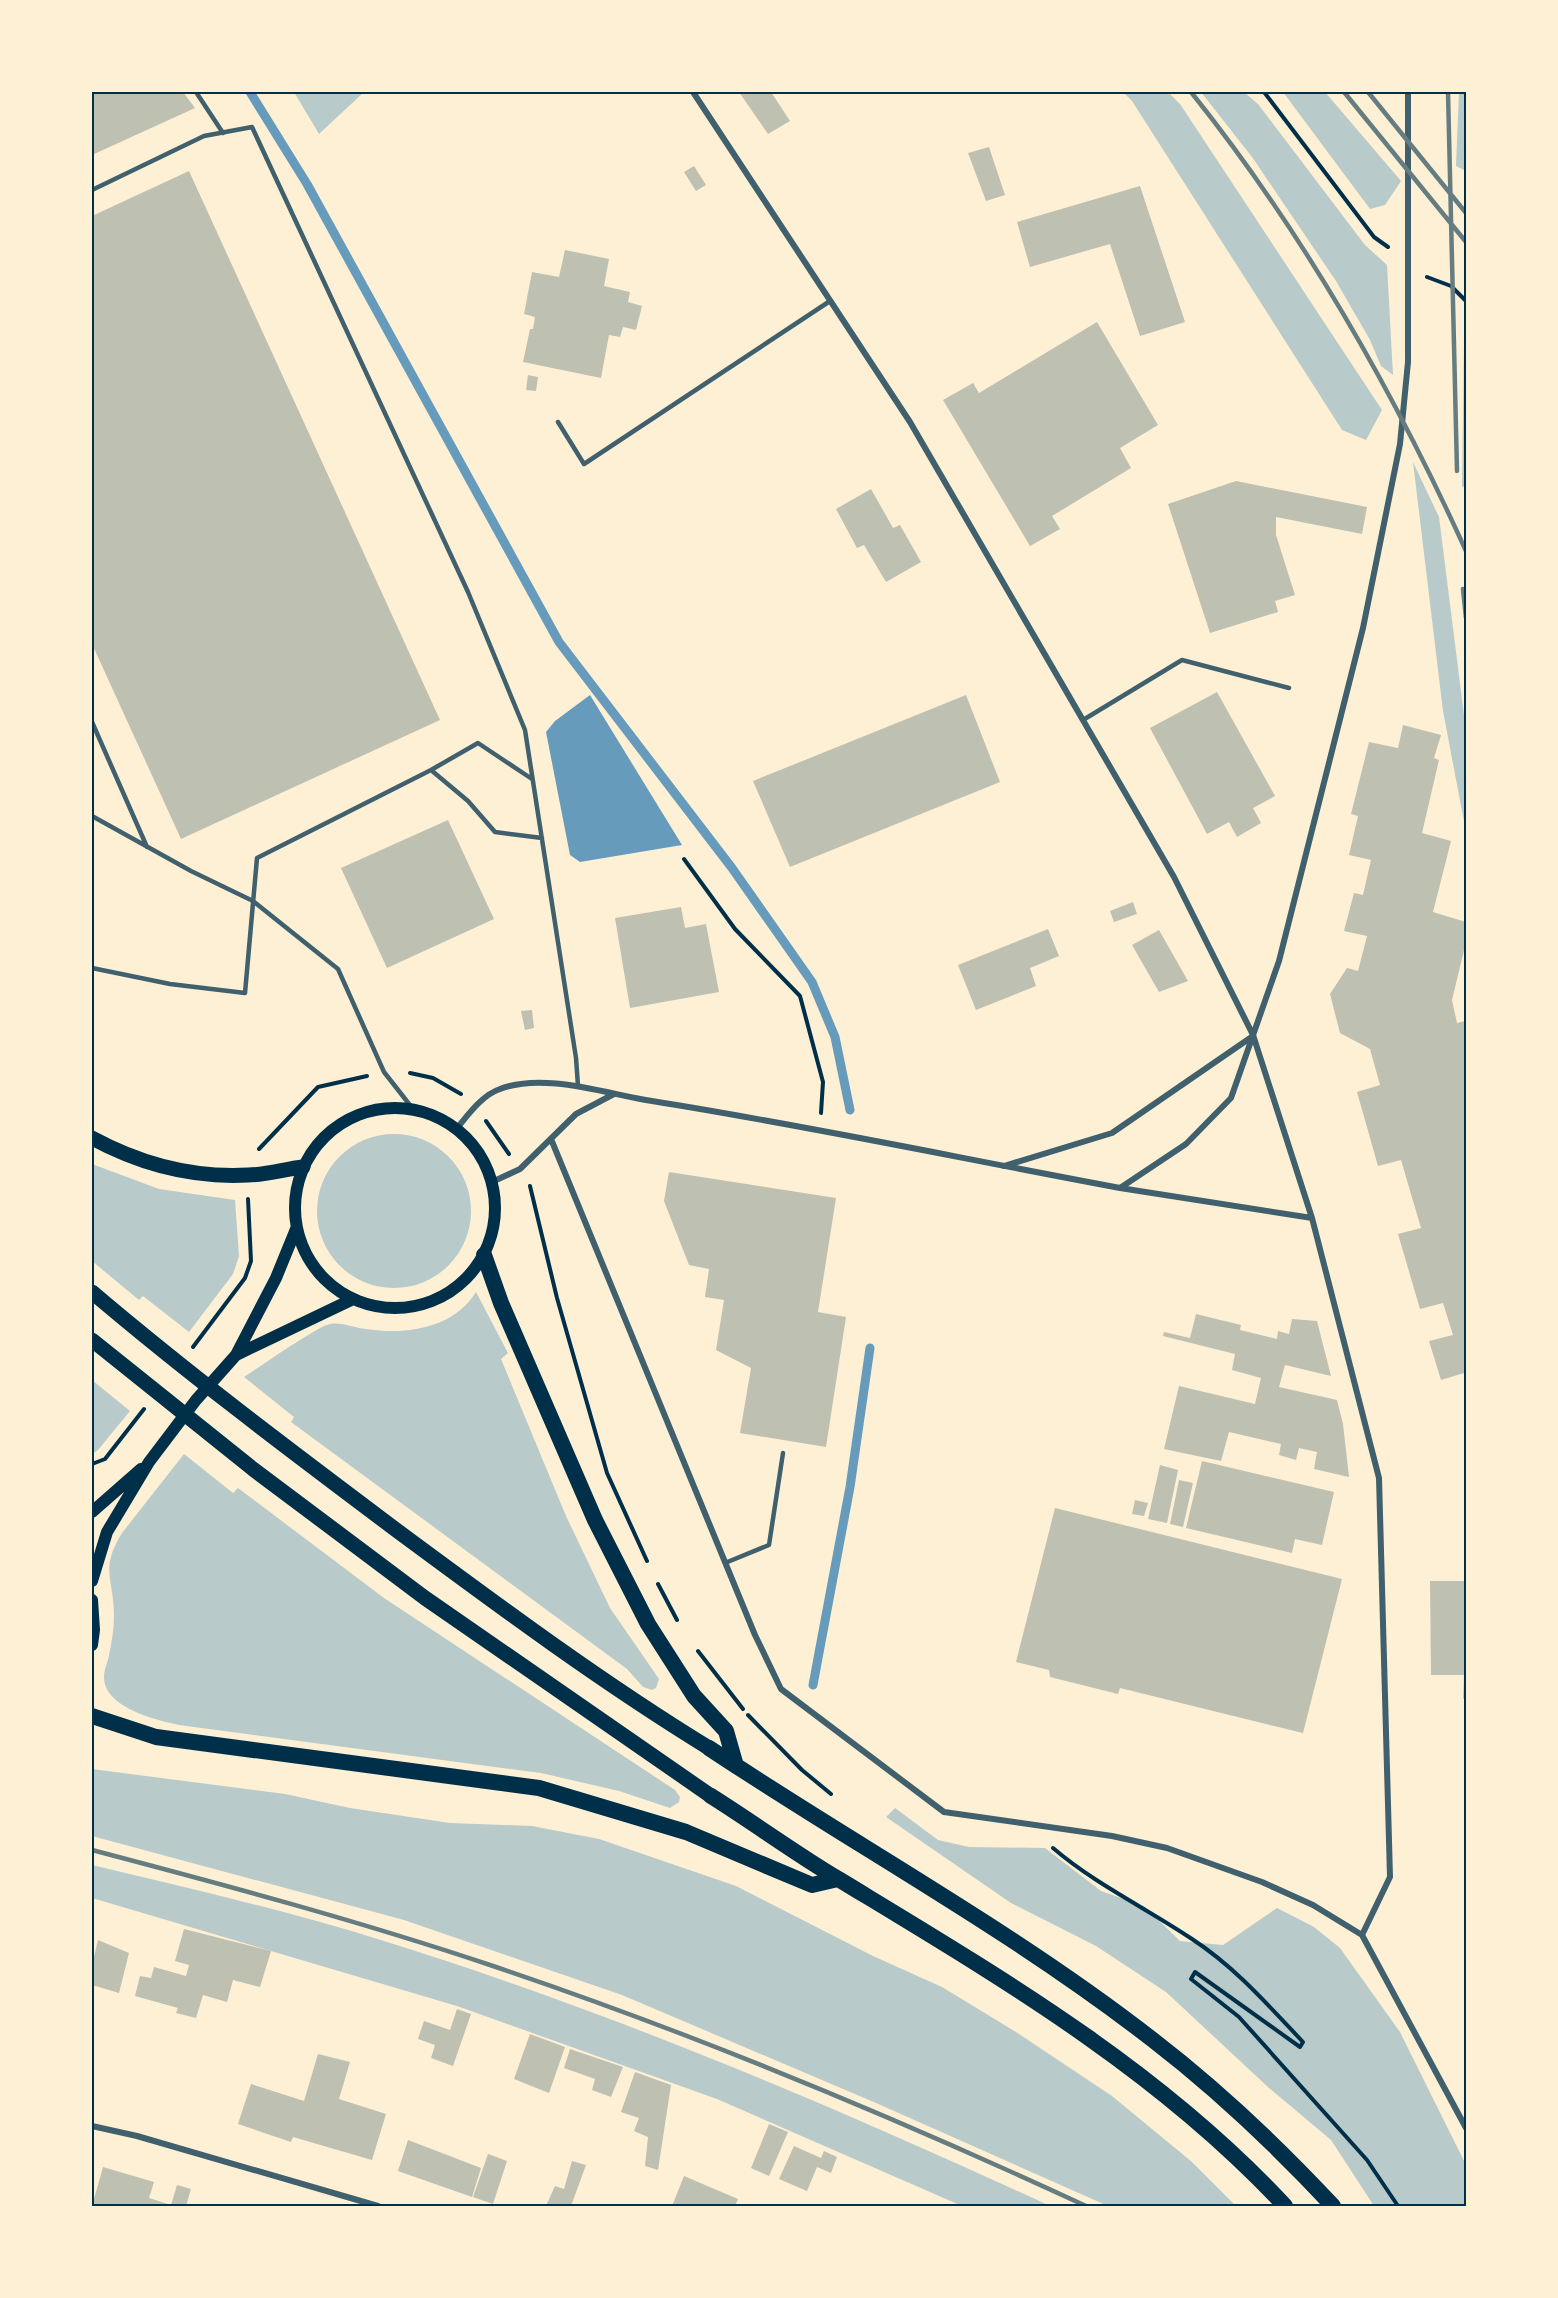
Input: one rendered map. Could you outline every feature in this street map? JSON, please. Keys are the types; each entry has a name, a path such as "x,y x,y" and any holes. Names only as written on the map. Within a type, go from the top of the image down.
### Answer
{"highway":[{"path":"484,1255 501,1303 595,1520 648,1624 694,1696 726,1731 736,1766"},
{"path":"92,1716 156,1737 539,1788 686,1832 812,1885 838,1879"},
{"path":"709,1748 1039,1959 1152,2039 1244,2116 1333,2206"},
{"path":"711,1796 838,1879 908,1919 1116,2055 1191,2117 1285,2206"}],"main road":[{"path":"386,1108 413,1109 436,1116 457,1128 484,1161 492,1182 496,1206 493,1231 484,1255 466,1280 441,1298 412,1308 381,1308 351,1299 326,1282 315,1270 300,1244 296,1229 294,1197 303,1167 317,1144 336,1126 360,1113 386,1108"},
{"path":"92,1138 119,1153 190,1174 250,1176 303,1167"},
{"path":"92,1581 107,1532 149,1462 196,1400 236,1355 276,1278 296,1229"},
{"path":"92,1292 276,1440 640,1706 709,1748"},
{"path":"236,1355 351,1299"},
{"path":"96,1344 253,1469 425,1598 711,1796"},
{"path":"92,1512 149,1462"},
{"path":"92,1600 94,1630 92,1645"}],"street":[{"path":"693,92 910,423 1174,877 1253,1035 1312,1218 1378,1478 1390,1877 1362,1935"},
{"path":"1119,1188 1186,1144 1231,1098 1280,961 1358,651 1400,444 1408,362 1408,92"},
{"path":"1003,1166 1112,1133 1253,1035"},
{"path":"457,1128 476,1106 499,1089 525,1084 578,1086 820,1129 1119,1188 1312,1218"},
{"path":"492,1182 520,1169 576,1114 614,1094"},
{"path":"551,1139 725,1563 781,1689 944,1812 1112,1836 1167,1848 1218,1865 1313,1905 1362,1935 1467,2128"},
{"path":"92,2126 136,2136 378,2206"}],"lane":[{"path":"196,92 223,133"},
{"path":"92,190 204,136 252,127 468,592 525,730 576,1058 578,1086"},
{"path":"558,422 584,464 830,301"},
{"path":"1083,720 1182,660 1289,688"},
{"path":"92,722 147,847"},
{"path":"92,968 170,984 245,993 257,858 431,770 477,743 533,779"},
{"path":"431,770 468,801 495,832 542,838"},
{"path":"92,816 147,847 253,900 338,969 384,1072 413,1109"},
{"path":"725,1563 769,1545 783,1454"}],"path":[{"path":"1264,92 1374,237 1409,268 1451,286 1467,301"},
{"path":"684,859 735,928 800,996 823,1082 820,1129"},
{"path":"188,1354 231,1299 245,1278 251,1261 248,1227 250,1160 318,1087 384,1072 433,1078 446,1084 476,1106 532,1190 557,1298 607,1473 648,1565"},
{"path":"92,1464 105,1459 145,1408"},
{"path":"653,1574 682,1629"},
{"path":"695,1647 752,1721 802,1770 837,1799"},
{"path":"1050,1828 1051,1847 1074,1866 1193,1940 1242,1977 1303,2042 1300,2047 1195,1972 1191,1979 1239,2017 1366,2160 1398,2206"}],"shaded area":[{"path":"294,92 364,92 319,134"},
{"path":"1123,92 1168,92 1180,104 1382,410 1366,440 1342,430 1132,101"},
{"path":"1201,92 1244,92 1258,104 1365,245 1387,265 1393,375 1381,366 1370,340 1336,281 1252,157"},
{"path":"1283,92 1325,92 1401,181 1385,205 1370,209"},
{"path":"1459,92 1466,92 1466,171 1456,166"},
{"path":"1465,267 1466,486 1462,487"},
{"path":"1413,462 1439,517 1466,731 1466,832 1443,711"},
{"path":"394,1134 409,1135 424,1140 449,1156 465,1181 470,1196 470,1226 465,1241 449,1266 424,1282 409,1287 394,1288 379,1287 364,1282 339,1266 323,1241 318,1226 317,1211 318,1196 323,1181 339,1156 364,1140 379,1135"},
{"path":"92,1164 159,1189 235,1200 239,1256 233,1274 189,1332 143,1296 139,1300 92,1261"},
{"path":"476,1292 508,1353 501,1359 566,1516 610,1608 659,1679 656,1688 652,1690 643,1687 627,1669 291,1422 294,1417 244,1377 323,1326 339,1324 381,1331 427,1327 455,1314"},
{"path":"92,1380 130,1411 98,1450 92,1454"},
{"path":"184,1454 233,1493 238,1488 384,1598 675,1790 680,1797 679,1802 670,1808 619,1791 541,1773 186,1726 150,1717 124,1706 113,1698 104,1677 114,1624 109,1573 111,1556 122,1533"},
{"path":"92,1769 285,1794 350,1808 450,1823 532,1826 599,1839 736,1886 873,1956 942,1987 1016,2032 1112,2096 1192,2162 1236,2206 1108,2206 876,2103 622,1995 404,1920 92,1836"},
{"path":"895,1808 938,1840 969,1847 1045,1848 1101,1891 1144,1906 1180,1941 1223,1945 1277,1908 1314,1927 1340,1948 1400,2032 1466,2165 1466,2206 1374,2206 1331,2140 1269,2088 1166,1992 1096,1946 1011,1903 886,1817"},
{"path":"92,1865 238,1900 348,1930 554,1998 804,2097 1050,2206 962,2206 717,2099 457,2006 92,1898"}],"water":[{"path":"590,695 682,845 580,862 570,855 546,732 555,721"}],"building":[{"path":"92,92 183,92 195,108 92,155"},
{"path":"739,92 771,92 790,121 768,134"},
{"path":"989,147 1005,195 986,201 968,153"},
{"path":"694,166 706,185 696,191 684,172"},
{"path":"189,171 440,720 181,839 92,644 92,216"},
{"path":"1140,186 1185,322 1140,336 1110,244 1030,267 1017,222"},
{"path":"565,250 609,259 604,286 630,292 628,302 642,306 636,330 623,327 620,337 609,335 601,378 523,362 535,317 524,314 532,272 559,277"},
{"path":"1097,322 1158,425 1120,448 1131,468 1052,516 1060,529 1030,546 943,400 973,383 979,393"},
{"path":"528,375 538,377 536,391 526,390"},
{"path":"1236,481 1367,507 1362,534 1276,517 1276,535 1295,595 1275,601 1278,612 1210,633 1168,504"},
{"path":"871,489 893,528 900,525 921,562 886,582 864,545 857,548 836,509"},
{"path":"1217,692 1275,796 1253,808 1261,823 1237,837 1229,822 1207,834 1150,728"},
{"path":"966,695 1000,782 790,867 753,781"},
{"path":"1403,725 1441,735 1434,758 1439,760 1422,833 1451,841 1433,912 1466,922 1466,942 1452,1000 1457,1023 1466,1021 1466,1379 1464,1373 1441,1380 1429,1341 1453,1335 1443,1303 1420,1309 1398,1234 1421,1228 1401,1160 1378,1166 1357,1092 1380,1085 1370,1049 1340,1033 1330,994 1347,968 1358,971 1367,936 1344,931 1354,893 1363,895 1371,860 1349,855 1358,816 1351,814 1369,742 1398,748"},
{"path":"448,820 494,919 387,968 341,868"},
{"path":"1133,902 1137,914 1114,922 1110,911"},
{"path":"681,907 685,928 706,924 719,992 630,1008 615,918"},
{"path":"1048,929 1059,956 1030,968 1036,986 976,1010 958,965"},
{"path":"1159,930 1188,981 1159,992 1132,945"},
{"path":"532,1010 534,1028 525,1030 521,1011"},
{"path":"669,1172 836,1198 818,1312 846,1317 826,1447 740,1433 751,1368 716,1350 724,1300 705,1297 709,1269 689,1265 664,1201"},
{"path":"1196,1314 1241,1325 1240,1330 1277,1339 1278,1331 1289,1334 1292,1319 1317,1321 1331,1376 1285,1365 1279,1387 1337,1400 1343,1424 1349,1477 1314,1469 1317,1452 1299,1448 1296,1460 1279,1455 1281,1444 1229,1432 1221,1461 1164,1449 1179,1386 1255,1404 1261,1378 1232,1370 1235,1354 1163,1336 1164,1332 1190,1338"},
{"path":"1202,1461 1334,1492 1322,1545 1295,1539 1292,1553 1186,1528"},
{"path":"1160,1465 1178,1470 1167,1523 1148,1519"},
{"path":"1179,1480 1193,1483 1183,1527 1170,1524"},
{"path":"1135,1500 1148,1503 1144,1516 1132,1514"},
{"path":"1055,1508 1342,1579 1303,1733 1120,1688 1118,1694 1050,1677 1049,1670 1016,1662"},
{"path":"1430,1581 1466,1581 1466,1697 1463,1699 1464,1675 1431,1675"},
{"path":"184,1929 271,1951 260,1987 233,1980 227,2002 203,1995 196,2018 176,2013 178,2008 135,1996 140,1976 151,1978 154,1967 186,1976 189,1965 175,1961"},
{"path":"98,1940 129,1953 119,1993 92,1985 92,1965"},
{"path":"457,2009 471,2014 453,2066 431,2058 435,2045 418,2039 424,2021 450,2030"},
{"path":"530,2034 565,2047 549,2093 514,2079"},
{"path":"570,2049 623,2067 611,2097 592,2090 595,2079 564,2068"},
{"path":"318,2054 350,2062 339,2099 386,2114 372,2160 293,2137 291,2142 238,2124 251,2084 304,2101"},
{"path":"635,2072 671,2085 658,2170 645,2166 648,2137 634,2131 639,2118 621,2112"},
{"path":"769,2124 788,2132 769,2176 751,2168"},
{"path":"408,2140 481,2168 472,2197 398,2171"},
{"path":"794,2146 821,2158 824,2151 837,2157 831,2173 817,2167 807,2191 779,2179"},
{"path":"488,2154 507,2161 493,2204 473,2197"},
{"path":"572,2161 586,2165 571,2206 546,2206 555,2186 564,2189"},
{"path":"103,2167 154,2182 149,2198 171,2205 177,2185 191,2189 186,2206 92,2206"},
{"path":"684,2176 738,2199 735,2206 672,2206"}],"waterway":[{"path":"250,92 307,184 559,642 732,868 812,982 835,1037 850,1110"},
{"path":"813,1685 850,1487 870,1348"}],"railway":[{"path":"1191,92 1271,200 1343,313 1408,430 1466,551"},
{"path":"1344,92 1466,242"},
{"path":"1368,92 1466,213"},
{"path":"1448,92 1457,471"},
{"path":"1463,589 1466,618"},
{"path":"92,1850 342,1919 566,1991 717,2047 866,2108 1086,2206"}]}
